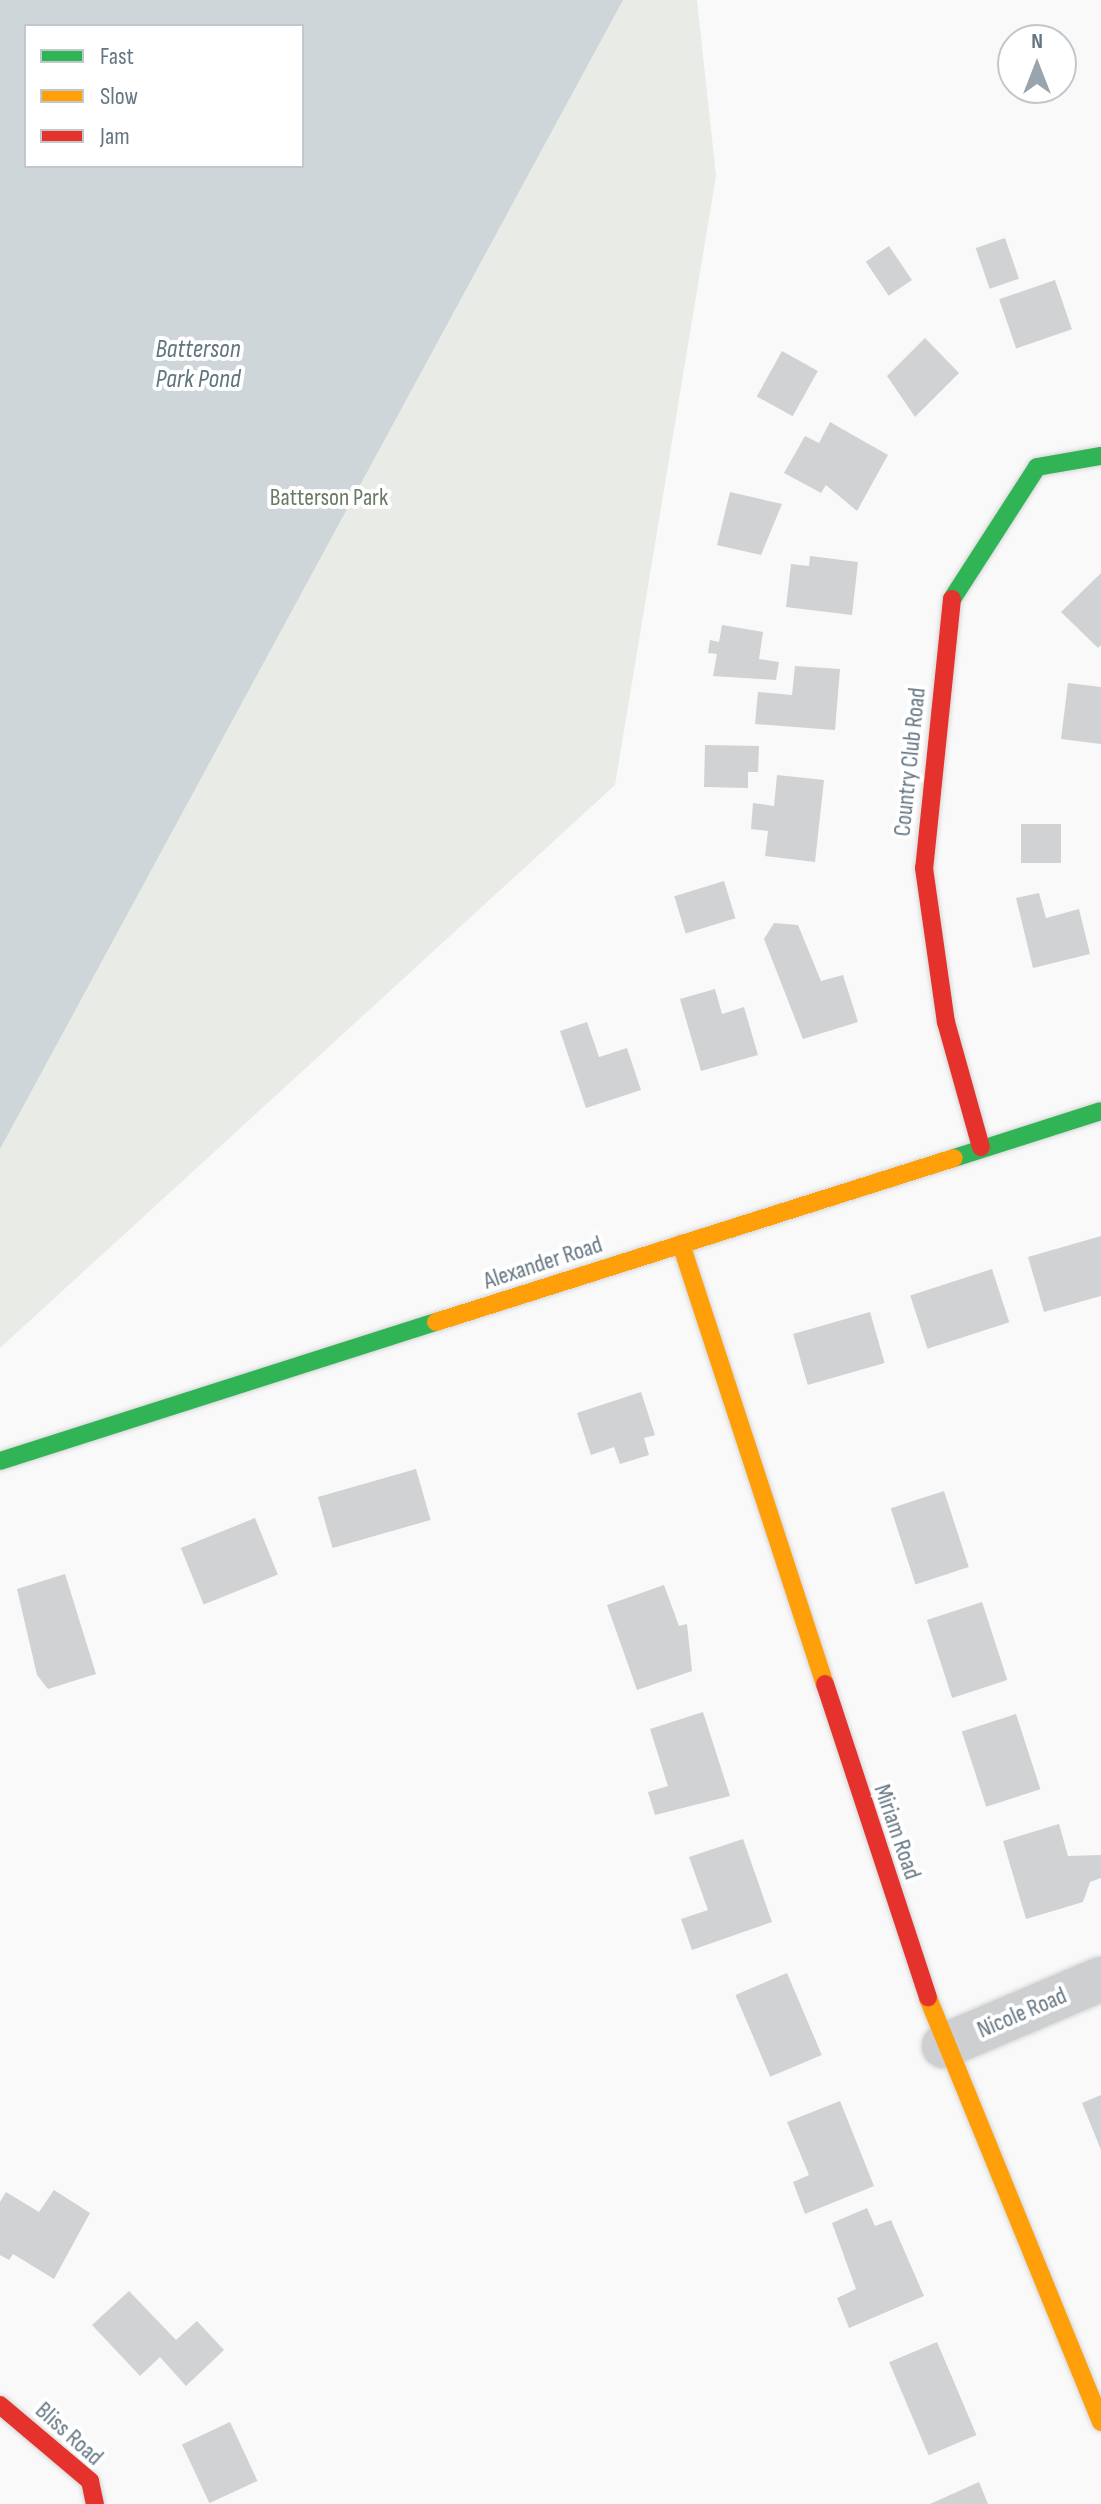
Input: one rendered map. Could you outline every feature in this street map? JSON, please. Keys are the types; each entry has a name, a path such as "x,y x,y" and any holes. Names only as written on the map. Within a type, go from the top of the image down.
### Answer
{"street":[{"name":"Country Club Road","path":"981,1147 946,1022 924,868 952,596 1037,467 1101,456"},
{"name":"Alexander Road","path":"0,1461 1101,1111"},
{"name":"Miriam Road","path":"681,1244 944,2046 1101,2422"},
{"name":"Nicole Road","path":"944,2046 1101,1979"},
{"name":"Bliss Road","path":"0,2405 90,2481 95,2504"}],"green space":[{"name":"Batterson Park","path":"0,0 697,0 716,176 615,785 0,1348"}],"water":[{"name":"Batterson Park Pond","path":"0,0 623,0 0,1149"}],"building":[{"path":"1005,238 1019,279 990,289 976,248"},
{"path":"889,246 912,280 889,296 866,262"},
{"path":"1055,280 1072,329 1016,348 999,299"},
{"path":"925,338 959,373 915,417 887,376"},
{"path":"782,351 818,371 793,416 757,396"},
{"path":"830,422 888,455 857,511 826,485 821,493 784,473 805,436 819,443"},
{"path":"730,492 782,504 761,555 717,545"},
{"path":"810,556 858,562 852,615 786,607 791,564 809,566"},
{"path":"1101,573 1101,645 1098,648 1061,612"},
{"path":"722,625 763,632 759,659 779,662 776,680 713,676 717,654 708,653 710,640 719,642"},
{"path":"795,666 840,669 835,730 755,724 758,692 792,695"},
{"path":"1068,683 1101,687 1101,744 1061,739"},
{"path":"705,745 759,746 758,772 748,772 748,788 704,787"},
{"path":"777,775 824,780 815,862 765,856 768,831 751,829 753,803 774,806"},
{"path":"1021,824 1061,824 1061,863 1021,863"},
{"path":"724,881 735,918 686,933 674,896"},
{"path":"1039,893 1046,918 1079,909 1090,954 1033,968 1016,898"},
{"path":"774,923 798,925 821,981 843,975 858,1022 803,1039 764,939"},
{"path":"715,989 722,1014 744,1007 758,1055 701,1071 680,999"},
{"path":"587,1022 599,1057 627,1048 641,1090 586,1108 560,1031"},
{"path":"1101,1236 1101,1296 1044,1312 1028,1257"},
{"path":"992,1269 1009,1322 928,1349 910,1296"},
{"path":"870,1312 885,1363 808,1385 793,1334"},
{"path":"641,1392 655,1435 644,1438 649,1455 620,1464 614,1447 591,1455 577,1413"},
{"path":"416,1469 431,1520 333,1548 318,1497"},
{"path":"944,1491 969,1567 915,1584 891,1508"},
{"path":"255,1518 278,1575 204,1605 181,1548"},
{"path":"65,1574 96,1674 48,1689 37,1675 17,1589"},
{"path":"664,1585 679,1626 687,1624 692,1671 637,1690 607,1605"},
{"path":"982,1602 1007,1680 952,1698 927,1620"},
{"path":"703,1712 730,1796 655,1815 648,1792 668,1786 650,1729"},
{"path":"1016,1714 1040,1789 986,1807 962,1732"},
{"path":"1059,1824 1068,1856 1101,1855 1101,1878 1090,1882 1083,1902 1026,1919 1003,1841"},
{"path":"743,1839 772,1922 692,1950 681,1919 708,1910 689,1857"},
{"path":"787,1973 822,2055 770,2077 735,1995"},
{"path":"1101,2095 1101,2150 1082,2103"},
{"path":"840,2101 874,2186 805,2214 793,2182 809,2175 787,2122"},
{"path":"54,2190 90,2213 54,2279 13,2254 9,2260 0,2255 0,2202 6,2192 39,2212"},
{"path":"867,2208 875,2226 891,2220 924,2296 849,2328 837,2298 856,2289 832,2223"},
{"path":"129,2291 176,2340 197,2321 224,2350 186,2386 160,2357 140,2376 92,2325"},
{"path":"937,2342 976,2435 929,2455 889,2362"},
{"path":"230,2422 257,2481 209,2503 182,2444"},
{"path":"979,2482 988,2504 930,2504"}],"traffic: fast":[{"path":"952,599 1037,467 1101,456"},
{"path":"954,1158 1101,1111"},
{"path":"0,1461 436,1322"}],"traffic: slow":[{"path":"436,1322 954,1158"},
{"path":"681,1244 825,1684"},
{"path":"928,1998 1101,2422"}],"traffic: jam":[{"path":"952,599 924,868 946,1022 981,1147"},
{"path":"825,1684 928,1998"},
{"path":"0,2405 90,2481 95,2504"}]}
